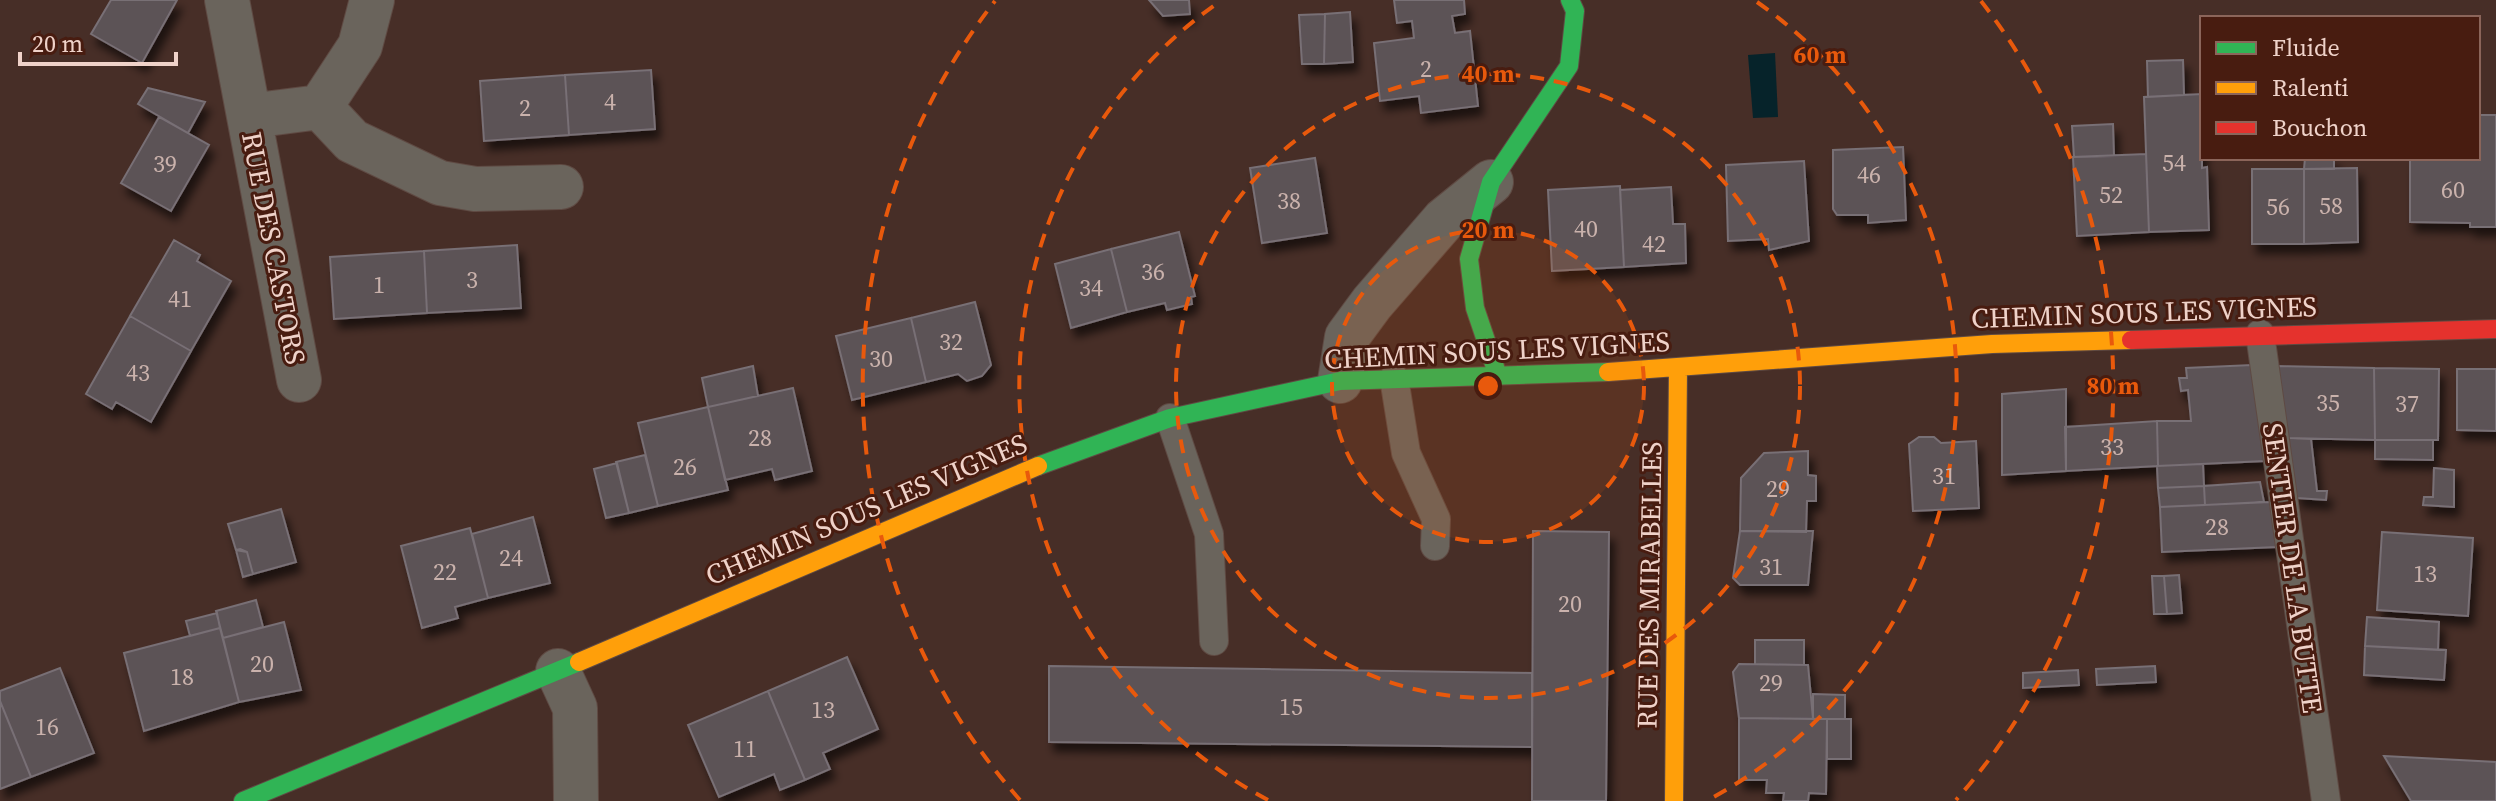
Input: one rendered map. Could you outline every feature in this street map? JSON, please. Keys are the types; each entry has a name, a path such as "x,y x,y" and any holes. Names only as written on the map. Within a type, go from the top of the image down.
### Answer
{"street":[{"name":"RUE DES CASTORS","path":"227,0 299,380"},
{"path":"372,0 360,46 320,107 352,141 440,183 475,189 561,187"},
{"path":"1340,381 1347,337 1372,303 1444,220 1491,182 1569,66 1575,11 1570,0"},
{"name":"RUE DES CASTORS","path":"250,116 320,107"},
{"path":"1491,182 1469,259 1475,308 1497,373"},
{"name":"CHEMIN SOUS LES VIGNES","path":"243,801 558,671 1061,456 1170,418 1340,381 1497,373 1678,369 1992,344 2496,329"},
{"name":"RUE DES MIRABELLES","path":"1674,801 1678,369"},
{"path":"558,671 575,708 576,801"}],"lane":[{"name":"SENTIER DE LA BUTTE","path":"2260,334 2326,801"},
{"path":"1394,378 1406,453 1436,519 1435,546"},
{"path":"1170,418 1209,534 1214,641"}],"water":[{"path":"1775,53 1778,117 1753,118 1748,55"}],"building":[{"path":"111,0 177,0 142,63 91,34"},
{"path":"1149,0 1189,0 1190,14 1163,16"},
{"path":"1394,0 1464,0 1465,14 1452,16 1455,33 1470,31 1478,106 1421,113 1419,96 1380,101 1374,43 1414,38 1412,21 1397,23"},
{"path":"1350,12 1353,62 1324,64 1325,14"},
{"path":"1325,14 1324,64 1302,64 1299,15"},
{"path":"2183,60 2184,95 2148,97 2147,61"},
{"path":"651,70 655,129 569,135 565,75"},
{"path":"565,75 569,135 484,141 480,81"},
{"path":"148,88 205,102 188,133 138,104"},
{"path":"2200,94 2200,160 2202,168 2207,167 2209,230 2149,232 2144,97"},
{"path":"2480,115 2496,115 2496,227 2470,227 2470,223 2410,222 2410,160 2480,160"},
{"path":"159,117 209,145 171,211 121,183"},
{"path":"2113,124 2114,156 2074,157 2072,126"},
{"path":"1903,147 1906,220 1868,223 1868,215 1837,215 1833,209 1833,150"},
{"path":"2146,154 2149,232 2077,236 2073,157"},
{"path":"1315,158 1327,233 1262,243 1250,168"},
{"path":"2305,160 2334,160 2334,169 2304,169"},
{"path":"1804,161 1809,241 1769,250 1768,239 1728,241 1726,165"},
{"path":"2357,168 2358,242 2304,244 2304,169"},
{"path":"2252,169 2304,169 2304,244 2252,244"},
{"path":"1620,186 1624,267 1552,271 1548,190"},
{"path":"1671,187 1673,224 1685,224 1686,263 1624,267 1620,190"},
{"path":"1179,232 1195,296 1191,297 1192,304 1167,310 1165,303 1127,312 1111,249"},
{"path":"174,240 200,255 197,261 231,281 191,351 130,316"},
{"path":"517,245 521,308 427,313 424,251"},
{"path":"1111,249 1127,312 1071,328 1055,264"},
{"path":"424,251 427,313 334,319 330,257"},
{"path":"975,302 991,365 982,376 967,381 958,374 926,382 911,318"},
{"path":"130,316 191,351 151,422 116,402 112,409 86,394"},
{"path":"911,318 926,382 852,400 836,336"},
{"path":"2252,365 2265,461 2158,466 2157,421 2191,421 2188,390 2181,391 2179,378 2187,378 2186,368"},
{"path":"753,366 758,396 708,407 702,378"},
{"path":"2276,366 2374,368 2375,440 2287,438"},
{"path":"2374,368 2439,369 2438,440 2375,440"},
{"path":"2457,369 2496,369 2496,431 2457,430"},
{"path":"793,388 812,471 775,480 772,469 725,480 708,407"},
{"path":"2066,389 2066,471 2002,475 2002,394"},
{"path":"708,407 728,490 658,506 638,423"},
{"path":"2157,421 2158,466 2066,471 2065,427"},
{"path":"1919,437 1934,437 1941,443 1976,441 1979,508 1913,511 1909,444"},
{"path":"2287,438 2311,439 2317,491 2327,491 2326,500 2297,498"},
{"path":"2375,440 2433,440 2433,460 2375,459"},
{"path":"1808,451 1808,475 1816,476 1816,501 1807,501 1806,532 1740,531 1741,478 1764,453"},
{"path":"645,455 658,506 629,513 616,462"},
{"path":"617,463 629,513 606,518 594,469"},
{"path":"2203,464 2204,486 2158,488 2157,466"},
{"path":"2434,468 2454,470 2454,507 2423,505 2424,497 2433,497"},
{"path":"2260,482 2264,502 2205,505 2204,486"},
{"path":"2204,486 2205,505 2160,507 2158,488"},
{"path":"2270,502 2277,547 2162,552 2160,507"},
{"path":"281,509 296,562 253,574 247,552 236,550 228,524"},
{"path":"533,517 550,583 488,598 472,534"},
{"path":"470,528 488,598 455,607 458,618 422,628 401,546"},
{"path":"1533,531 1609,532 1606,801 1532,801"},
{"path":"1740,531 1813,531 1808,585 1740,585 1733,578"},
{"path":"2382,532 2473,538 2468,616 2377,610"},
{"path":"236,550 247,552 253,574 243,577"},
{"path":"2179,575 2182,613 2167,614 2164,576"},
{"path":"2152,576 2164,576 2167,614 2154,614"},
{"path":"256,600 263,627 223,638 216,611"},
{"path":"217,613 220,628 190,636 186,621"},
{"path":"2367,617 2439,622 2438,650 2365,646"},
{"path":"284,622 301,690 239,702 223,638"},
{"path":"220,628 239,702 144,731 124,653"},
{"path":"1755,640 1804,640 1804,665 1755,664"},
{"path":"2365,646 2446,650 2444,680 2364,675"},
{"path":"847,657 878,729 823,753 830,769 805,780 768,691"},
{"path":"1739,664 1808,665 1813,719 1739,718 1733,672"},
{"path":"1049,666 1532,673 1532,747 1049,742"},
{"path":"2155,666 2156,682 2097,685 2096,669"},
{"path":"60,668 94,753 31,777 0,701 0,691"},
{"path":"2078,670 2079,685 2023,688 2023,673"},
{"path":"768,691 805,780 780,790 774,774 719,797 688,725"},
{"path":"1813,694 1845,695 1845,719 1813,719"},
{"path":"0,701 31,777 0,789"},
{"path":"1739,718 1827,719 1826,794 1809,793 1808,801 1783,801 1784,793 1766,793 1767,780 1739,780"},
{"path":"1827,719 1851,719 1851,759 1827,759"},
{"path":"2384,756 2496,762 2496,801 2411,801"}],"traffic: fast":[{"path":"1497,373 1475,308 1469,259 1491,182 1569,66 1575,11 1570,0"},
{"path":"1038,466 1170,418 1340,381 1608,372"},
{"path":"243,801 579,662"}],"traffic: slow":[{"path":"1608,372 1992,344 2131,340"},
{"path":"1674,801 1678,369"},
{"path":"579,662 1038,466"}],"traffic: jam":[{"path":"2131,340 2496,329"}]}
